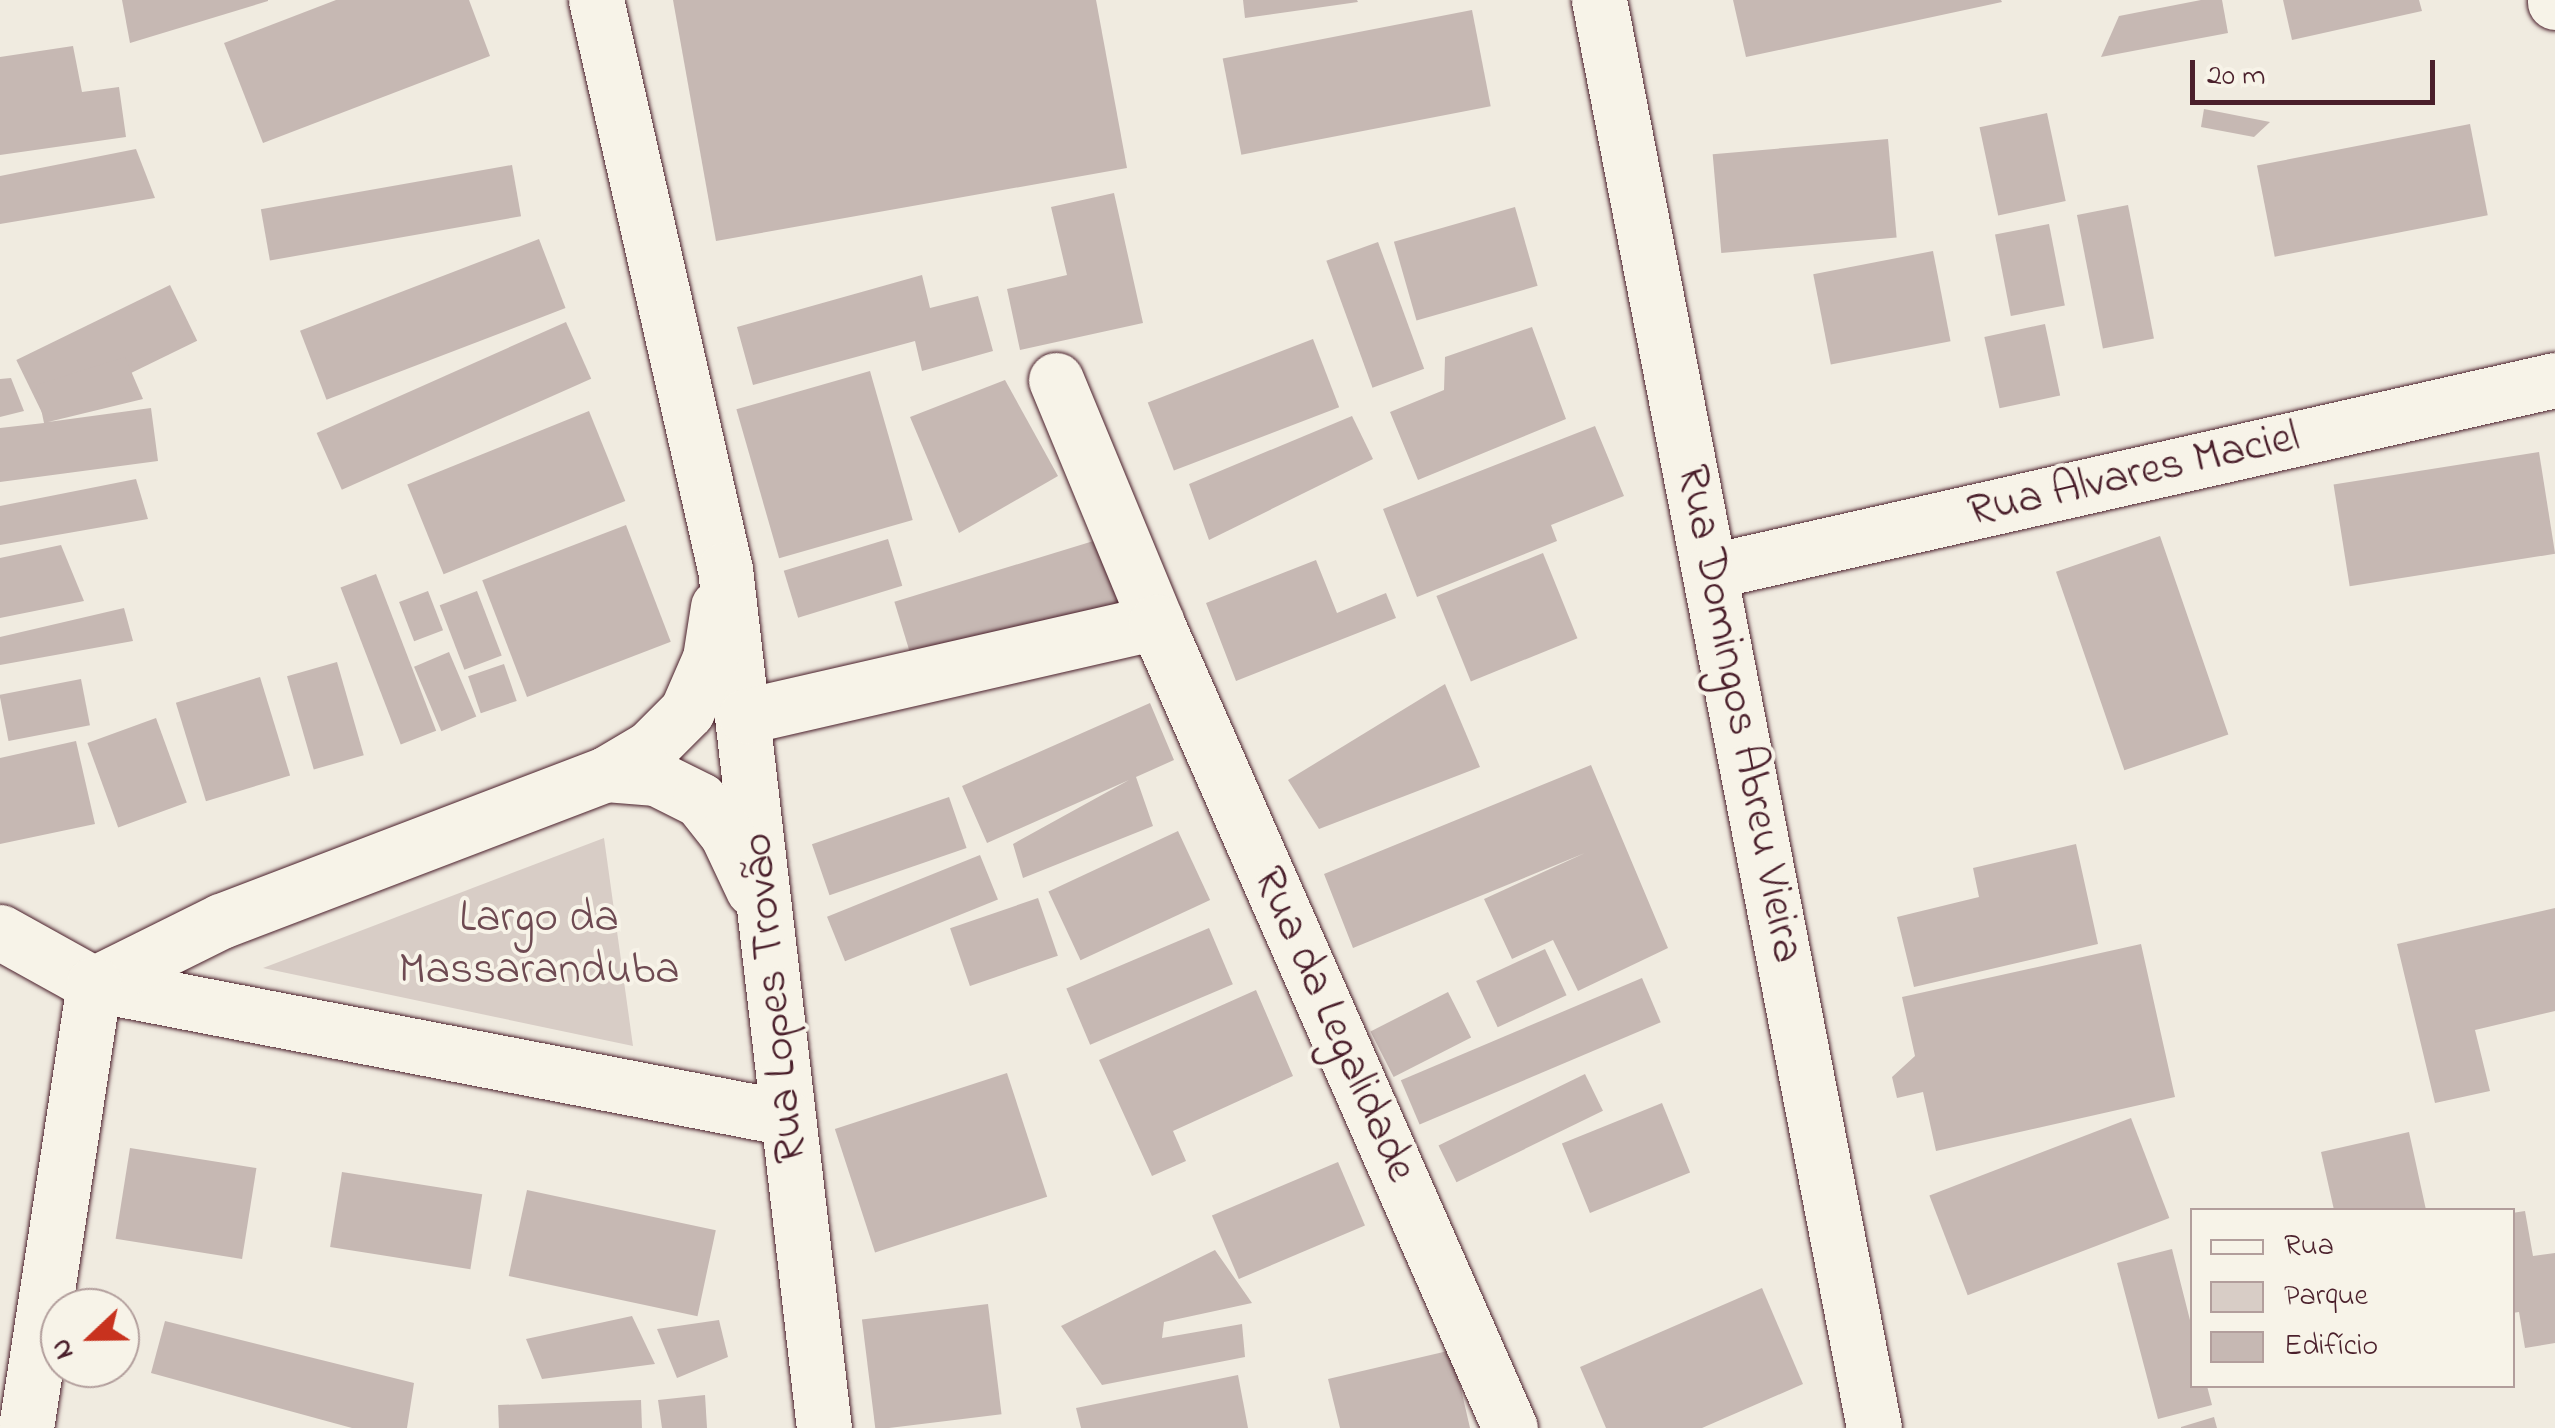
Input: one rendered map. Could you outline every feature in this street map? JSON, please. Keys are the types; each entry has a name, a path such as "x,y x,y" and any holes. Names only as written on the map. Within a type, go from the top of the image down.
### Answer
{"street":[{"name":"Rua Lopes Trovão","path":"596,0 724,569 746,716 824,1428"},
{"name":"Rua Domingos Abreu Vieira","path":"1599,0 1874,1428"},
{"name":"Rua da Legalidade","path":"1056,380 1156,622 1510,1428"},
{"name":"Rua Alvares Maciel","path":"1712,571 2555,380"},
{"name":"Rua Lopes Trovão","path":"606,774 650,748 687,711 710,658 724,569"},
{"path":"746,716 1156,622"},
{"path":"94,984 220,921 606,774 656,778 700,800 727,834 767,919"},
{"path":"0,932 94,984 788,1118"},
{"path":"26,1428 94,984"}],"green space":[{"name":"Largo da Massaranduba","path":"604,838 633,1046 263,968"}],"building":[{"path":"122,0 268,0 268,1 130,43"},
{"path":"336,0 469,0 490,56 263,143 224,43"},
{"path":"673,0 1096,0 1127,168 716,241"},
{"path":"1243,0 1357,0 1358,2 1245,18"},
{"path":"1733,0 2001,0 2002,2 1746,57"},
{"path":"2201,0 2222,0 2228,33 2101,57 2119,16"},
{"path":"2283,0 2419,0 2422,11 2292,40"},
{"path":"1472,10 1491,106 1241,155 1223,58"},
{"path":"73,46 82,92 119,87 126,137 0,155 0,57"},
{"path":"2204,109 2270,122 2254,137 2201,127"},
{"path":"2047,113 2066,201 1998,215 1980,127"},
{"path":"2470,124 2488,215 2275,257 2257,165"},
{"path":"1888,139 1897,238 1721,253 1713,154"},
{"path":"136,149 155,198 0,224 0,176"},
{"path":"512,165 521,216 270,260 261,209"},
{"path":"1114,193 1143,323 1020,350 1007,289 1067,275 1051,207"},
{"path":"2128,205 2154,339 2103,348 2077,215"},
{"path":"1515,207 1538,286 1416,321 1394,242"},
{"path":"2049,224 2065,305 2011,316 1995,234"},
{"path":"539,239 566,308 327,400 300,331"},
{"path":"1378,242 1424,369 1372,388 1326,261"},
{"path":"1933,251 1951,341 1831,365 1813,274"},
{"path":"922,275 930,308 978,296 993,351 922,371 915,341 753,385 737,327"},
{"path":"170,285 197,341 43,416 16,360"},
{"path":"566,322 591,379 342,490 317,433"},
{"path":"2045,324 2060,395 2000,408 1984,337"},
{"path":"1532,327 1566,419 1418,480 1390,412 1444,390 1445,357"},
{"path":"1313,339 1339,407 1174,471 1148,402"},
{"path":"125,357 143,399 48,422 151,408 158,461 0,482 0,428 44,423 36,385"},
{"path":"870,371 913,520 779,558 736,409"},
{"path":"11,378 24,411 0,417 0,379"},
{"path":"1005,380 1058,476 959,533 910,417"},
{"path":"589,411 625,501 444,574 407,484"},
{"path":"1352,416 1373,459 1209,540 1189,484"},
{"path":"1595,426 1624,496 1551,525 1557,541 1417,597 1383,509"},
{"path":"2539,452 2555,554 2350,586 2334,485"},
{"path":"136,479 148,519 0,545 0,506"},
{"path":"626,525 671,642 527,697 482,580"},
{"path":"2160,536 2228,735 2124,770 2056,572"},
{"path":"888,539 902,586 798,618 784,571"},
{"path":"1100,539 1120,605 915,668 894,602"},
{"path":"61,545 84,601 0,618 0,558"},
{"path":"1543,553 1577,638 1471,681 1436,596"},
{"path":"1316,560 1337,613 1386,593 1396,618 1236,681 1206,603"},
{"path":"376,574 436,731 401,744 341,588"},
{"path":"428,591 443,630 414,641 399,602"},
{"path":"477,591 502,655 464,670 440,605"},
{"path":"124,608 133,641 0,665 0,637"},
{"path":"449,652 476,716 441,731 414,667"},
{"path":"337,662 364,755 314,770 287,676"},
{"path":"504,664 517,701 481,713 468,676"},
{"path":"260,677 290,775 206,801 176,703"},
{"path":"81,679 90,725 8,741 0,695"},
{"path":"1445,684 1480,767 1319,829 1288,780"},
{"path":"1150,703 1174,760 1136,777 1153,826 1023,878 1013,844 1129,780 987,843 962,786"},
{"path":"156,718 187,803 118,828 87,743"},
{"path":"76,741 95,824 0,844 0,758"},
{"path":"1591,765 1668,948 1578,991 1553,940 1512,959 1484,899 1585,853 1353,948 1324,874"},
{"path":"949,797 967,848 829,895 812,844"},
{"path":"1178,831 1210,900 1081,960 1048,891"},
{"path":"2076,844 2098,944 1914,987 1897,917 1979,897 1973,868"},
{"path":"980,855 998,900 845,961 827,917"},
{"path":"1038,898 1058,956 970,986 950,928"},
{"path":"2555,908 2555,1011 2475,1030 2490,1091 2435,1103 2397,944"},
{"path":"1209,928 1233,984 1090,1045 1066,989"},
{"path":"2141,944 2175,1097 1936,1151 1923,1092 1897,1098 1892,1077 1915,1056 1902,997"},
{"path":"1545,949 1567,995 1498,1027 1476,981"},
{"path":"1642,978 1661,1022 1420,1125 1401,1080"},
{"path":"1256,990 1293,1076 1173,1131 1186,1161 1152,1176 1099,1060"},
{"path":"1448,992 1471,1037 1394,1077 1370,1031"},
{"path":"1007,1073 1047,1197 875,1253 835,1129"},
{"path":"1585,1074 1603,1111 1456,1182 1438,1145"},
{"path":"1662,1103 1690,1173 1590,1213 1562,1143"},
{"path":"2131,1118 2169,1218 1968,1295 1929,1195"},
{"path":"2409,1132 2426,1208 2334,1208 2321,1152"},
{"path":"130,1148 256,1168 242,1259 116,1239"},
{"path":"1338,1162 1365,1226 1239,1279 1212,1216"},
{"path":"342,1172 482,1194 470,1269 330,1247"},
{"path":"527,1190 716,1230 697,1316 509,1276"},
{"path":"2525,1211 2533,1256 2555,1253 2555,1343 2525,1348 2519,1312 2515,1313 2515,1213"},
{"path":"2172,1249 2190,1320 2190,1388 2208,1388 2212,1405 2158,1419 2117,1263"},
{"path":"1215,1250 1252,1303 1164,1322 1162,1338 1242,1324 1245,1357 1102,1385 1061,1326"},
{"path":"1762,1288 1803,1384 1702,1428 1606,1428 1580,1367"},
{"path":"988,1304 1002,1414 875,1428 862,1319"},
{"path":"632,1316 655,1364 542,1379 526,1339"},
{"path":"719,1320 728,1357 677,1378 657,1329"},
{"path":"165,1321 414,1383 407,1428 352,1428 151,1373"},
{"path":"1452,1350 1470,1428 1340,1428 1328,1379"},
{"path":"1238,1375 1248,1428 1081,1428 1076,1408"},
{"path":"705,1395 707,1428 662,1428 658,1400"},
{"path":"641,1400 642,1428 499,1428 498,1405"},
{"path":"2214,1417 2217,1428 2181,1428 2181,1427"}]}
